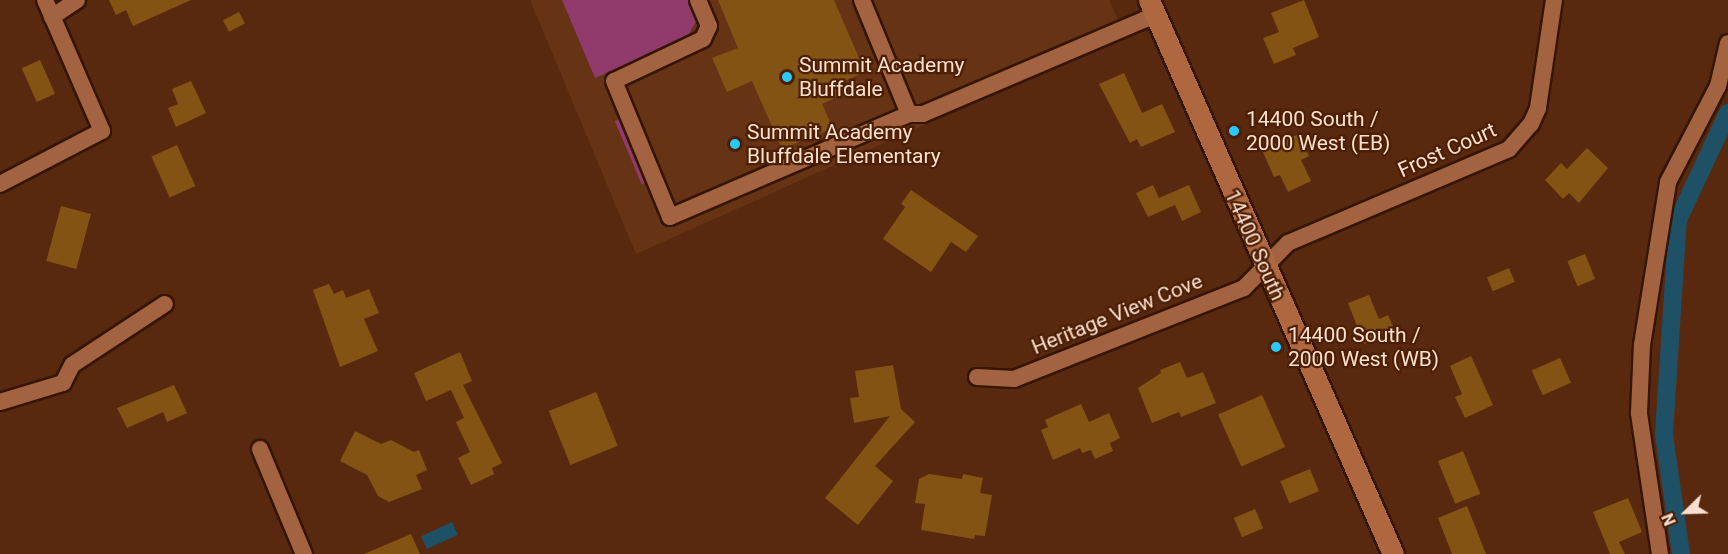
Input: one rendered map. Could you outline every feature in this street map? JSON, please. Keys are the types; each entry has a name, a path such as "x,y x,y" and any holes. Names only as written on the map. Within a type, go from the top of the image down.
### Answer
{"main road":[{"name":"14400 South","path":"1152,7 1264,267 1393,554"}],"street":[{"path":"0,184 102,131 45,0"},
{"path":"52,17 77,0"},
{"path":"698,0 709,26 703,39 614,81 670,217 909,114 923,114 1152,7"},
{"path":"862,0 909,114"},
{"name":"Frost Court","path":"1264,267 1288,243 1494,156 1522,138 1538,108 1554,0"},
{"path":"1660,554 1639,413 1642,345 1668,182 1718,86 1728,43"},
{"name":"Heritage View Cove","path":"977,377 1014,379 1244,288 1264,267"},
{"path":"0,402 63,383 72,364 165,304"},
{"path":"260,449 304,554"}],"shaded area":[{"name":"Summit Academy Bluffdale Elementary","path":"530,0 1109,0 1125,35 636,254"},
{"path":"562,0 691,0 696,21 687,38 595,78"},
{"path":"636,112 663,176 642,185 615,121"}],"water":[{"path":"452,522 458,535 427,549 421,536"}],"building":[{"path":"109,0 191,0 133,26 126,10 116,15"},
{"name":"Summit Academy Bluffdale","path":"718,0 834,0 865,72 842,82 846,93 822,104 833,128 782,149 752,81 727,92 712,58 738,48"},
{"path":"1304,0 1319,37 1293,48 1296,55 1274,64 1263,38 1279,32 1271,13"},
{"path":"239,12 245,24 229,32 223,20"},
{"path":"40,60 55,94 37,102 22,68"},
{"path":"1124,73 1142,113 1162,104 1175,132 1141,147 1137,139 1130,143 1099,84"},
{"path":"191,81 206,113 176,127 168,108 178,104 172,89"},
{"path":"1299,134 1309,156 1301,160 1311,181 1288,192 1280,175 1274,177 1262,150"},
{"path":"177,145 195,186 170,197 151,156"},
{"path":"1587,148 1608,168 1579,203 1569,193 1563,199 1545,180 1561,163 1567,169"},
{"path":"1153,185 1159,198 1189,185 1201,212 1182,221 1175,205 1148,217 1136,193"},
{"path":"911,190 978,236 966,252 951,242 931,272 883,239 905,207 901,204"},
{"path":"61,206 91,214 76,269 46,261"},
{"path":"1585,254 1595,279 1577,286 1567,261"},
{"path":"1509,268 1515,282 1493,291 1487,277"},
{"path":"329,284 334,294 343,290 346,298 369,289 379,313 364,319 378,351 340,367 313,290"},
{"path":"1369,295 1379,319 1388,315 1395,331 1364,344 1348,303"},
{"path":"460,352 472,381 463,385 502,463 492,468 494,474 471,485 458,458 470,452 456,422 464,418 451,390 426,401 414,373"},
{"path":"1471,356 1493,405 1465,418 1455,397 1462,394 1450,366"},
{"path":"1560,358 1571,383 1543,395 1532,371"},
{"path":"1180,362 1187,378 1203,372 1216,403 1181,417 1179,412 1152,423 1138,388 1161,373 1160,370"},
{"path":"893,365 901,409 915,422 875,466 893,481 858,525 825,498 890,416 854,423 850,398 859,397 855,371"},
{"path":"174,385 187,413 167,422 163,412 127,428 117,408"},
{"path":"596,392 618,446 570,465 549,411"},
{"path":"1262,395 1285,447 1241,467 1218,415"},
{"path":"1081,404 1089,422 1109,413 1120,438 1110,443 1113,451 1095,459 1091,450 1082,453 1080,448 1053,460 1041,430 1048,427 1045,420"},
{"path":"355,431 381,444 391,440 414,452 419,450 427,470 416,475 422,489 389,502 378,496 367,475 340,461"},
{"path":"1463,451 1480,494 1455,504 1438,461"},
{"path":"1310,469 1319,491 1289,503 1280,481"},
{"path":"929,474 962,479 963,474 983,478 980,493 992,495 985,536 975,535 974,539 921,530 925,504 915,503 919,479"},
{"path":"1628,498 1642,532 1619,542 1625,554 1610,554 1593,512"},
{"path":"1467,506 1486,554 1452,554 1438,518"},
{"path":"1255,509 1263,528 1242,537 1234,518"},
{"path":"411,534 420,554 364,554"}],"waterway":[{"path":"1681,554 1664,434 1678,220 1728,113"}],"place":[{"name":"Summit Academy Bluffdale","path":"787,77"},
{"name":"14400 South / 2000 West (EB)","path":"1234,131"},
{"name":"Summit Academy Bluffdale Elementary","path":"735,144"},
{"name":"14400 South / 2000 West (WB)","path":"1276,347"}]}
